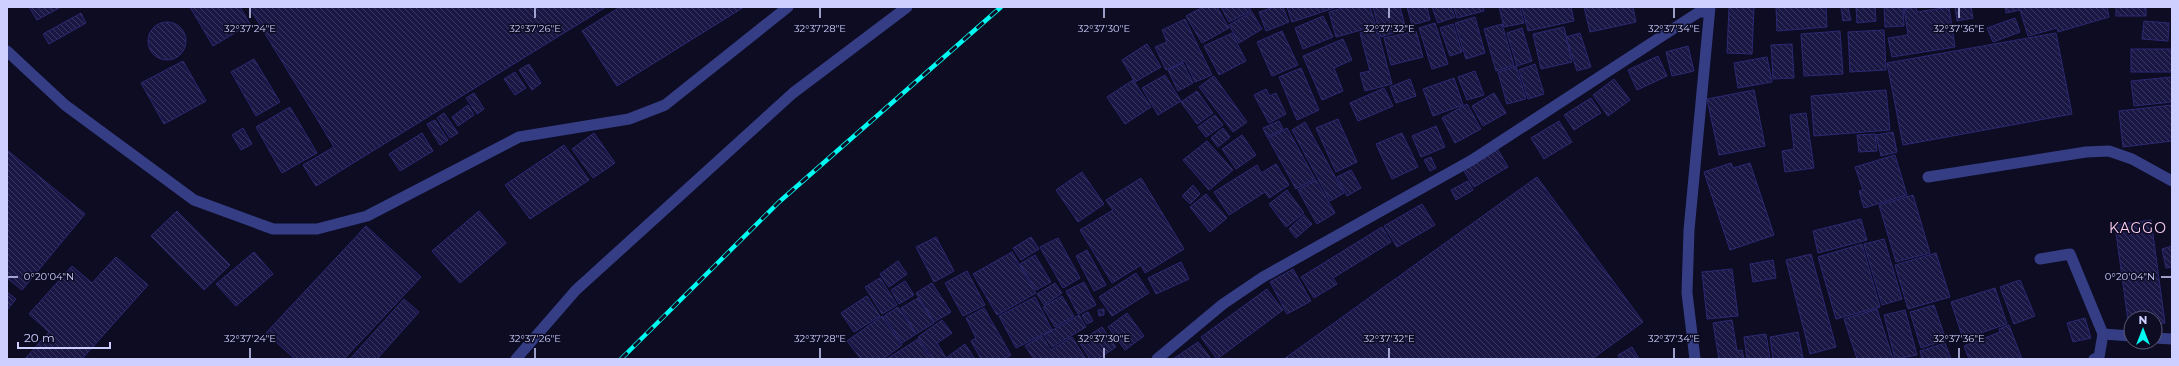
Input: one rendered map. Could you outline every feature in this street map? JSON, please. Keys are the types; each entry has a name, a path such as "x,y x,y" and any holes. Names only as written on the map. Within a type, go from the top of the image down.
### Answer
{"street":[{"path":"7,51 65,105 194,200 273,229 317,229 367,216 519,137 629,119 666,105 788,7"},
{"path":"516,359 576,290 793,93 907,7"},
{"path":"1157,359 1223,304 1263,276 1472,160 1699,12 1709,9 1689,230 1688,293 1695,359"},
{"path":"1928,177 2086,152 2110,151 2132,159 2172,181"},
{"path":"2040,259 2070,254 2103,334 2099,357 2094,359"},
{"path":"2103,334 2123,335"}],"building":[{"path":"29,7 61,7 37,20"},
{"path":"190,7 240,7 250,24 213,46"},
{"path":"249,7 606,7 316,186 303,165 334,147"},
{"path":"620,7 744,7 617,86 582,31"},
{"path":"1203,7 1217,7 1229,28 1202,43 1186,16"},
{"path":"1221,7 1249,7 1251,11 1229,22"},
{"path":"1274,7 1283,7 1289,22 1266,31 1259,12"},
{"path":"1287,7 1337,7 1292,22"},
{"path":"1345,7 1370,7 1376,26 1336,37 1329,12"},
{"path":"1373,7 1400,7 1406,29 1381,37"},
{"path":"1407,7 1427,7 1430,20 1412,25"},
{"path":"1432,7 1451,7 1455,17 1438,23"},
{"path":"1454,7 1483,7 1484,11 1457,18"},
{"path":"1499,7 1520,7 1524,23 1504,27"},
{"path":"1522,7 1571,7 1574,21 1528,31"},
{"path":"1584,7 1633,7 1636,22 1590,32"},
{"path":"1729,7 1754,7 1752,54 1727,53"},
{"path":"1776,7 1826,7 1827,27 1777,31"},
{"path":"1841,7 1848,7 1851,20 1843,21"},
{"path":"1856,7 1875,7 1876,21 1857,23"},
{"path":"1884,7 1903,7 1904,26 1885,27"},
{"path":"1916,7 1917,12 1949,7 1955,47 1892,57 1888,38 1908,35 1904,9"},
{"path":"1955,7 1971,7 1973,18 1957,21"},
{"path":"2005,7 2107,7 2109,17 2058,32 2057,28 2028,36 2020,10 2006,13"},
{"path":"2116,7 2146,7 2146,16 2116,16"},
{"path":"1252,12 1262,29 1239,43 1229,25"},
{"path":"81,13 86,23 49,44 43,34"},
{"path":"1323,16 1333,37 1303,49 1295,28"},
{"path":"1475,17 1485,53 1466,59 1455,23"},
{"path":"2015,18 2020,32 1993,42 1987,28"},
{"path":"1185,19 1212,75 1195,82 1185,61 1166,70 1155,47 1167,42 1162,30"},
{"path":"2144,21 2169,23 2168,41 2142,39"},
{"path":"163,22 171,22 181,27 185,34 185,48 181,55 171,60 163,60 153,55 151,52 148,45 148,37 153,27 156,25"},
{"path":"1435,23 1448,64 1432,69 1419,28"},
{"path":"1453,24 1462,52 1450,56 1440,28"},
{"path":"1502,24 1514,65 1496,71 1484,29"},
{"path":"1564,27 1572,62 1541,69 1533,34"},
{"path":"1377,28 1392,84 1365,91 1360,73 1370,71 1360,33"},
{"path":"1522,28 1532,61 1517,66 1507,33"},
{"path":"1884,30 1886,70 1850,72 1848,32"},
{"path":"1282,31 1298,65 1272,76 1257,42"},
{"path":"1416,31 1423,57 1391,65 1384,38"},
{"path":"1840,31 1843,74 1804,76 1801,34"},
{"path":"1232,33 1246,61 1219,75 1204,46"},
{"path":"1580,33 1591,67 1577,71 1566,37"},
{"path":"2056,33 2072,114 1903,145 1887,63"},
{"path":"1343,39 1352,60 1334,68 1343,91 1322,100 1303,56"},
{"path":"1147,44 1161,67 1135,82 1122,60"},
{"path":"1792,44 1794,78 1773,79 1771,45"},
{"path":"1688,46 1694,71 1672,76 1666,52"},
{"path":"2131,49 2172,49 2172,72 2131,72"},
{"path":"1658,56 1667,76 1637,90 1628,70"},
{"path":"1767,57 1772,82 1738,88 1734,63"},
{"path":"254,59 280,102 256,116 231,72"},
{"path":"183,61 206,101 164,124 141,83"},
{"path":"1183,63 1193,83 1178,91 1168,70"},
{"path":"529,64 541,83 532,90 519,70"},
{"path":"1535,64 1544,94 1528,99 1519,70"},
{"path":"1516,66 1526,99 1507,104 1498,72"},
{"path":"1301,68 1319,110 1297,120 1279,77"},
{"path":"1475,71 1484,95 1467,100 1458,77"},
{"path":"515,72 526,88 515,95 504,79"},
{"path":"1165,75 1181,101 1158,115 1142,88"},
{"path":"1214,76 1247,122 1233,132 1199,87"},
{"path":"2172,77 2172,102 2134,106 2131,81"},
{"path":"1454,78 1463,105 1433,116 1423,89"},
{"path":"1410,79 1416,96 1396,103 1390,87"},
{"path":"1614,79 1630,100 1608,116 1593,95"},
{"path":"1133,80 1151,107 1125,124 1107,97"},
{"path":"1384,88 1393,106 1358,121 1350,103"},
{"path":"1266,89 1270,96 1276,93 1286,114 1269,123 1254,95"},
{"path":"1754,90 1765,146 1719,155 1707,99"},
{"path":"1886,90 1890,130 1814,136 1811,96"},
{"path":"1197,91 1213,113 1197,124 1181,102"},
{"path":"474,93 484,109 477,114 466,98"},
{"path":"1494,93 1506,113 1483,126 1472,106"},
{"path":"1591,98 1601,113 1574,130 1564,115"},
{"path":"1467,104 1481,129 1455,143 1442,118"},
{"path":"468,105 474,115 458,126 452,117"},
{"path":"2172,105 2172,141 2123,147 2119,111"},
{"path":"290,107 317,153 282,173 256,127"},
{"path":"444,113 458,133 450,138 437,118"},
{"path":"1806,113 1814,168 1785,172 1782,151 1794,149 1790,115"},
{"path":"1215,115 1223,125 1206,137 1198,127"},
{"path":"1338,119 1357,162 1336,172 1316,128"},
{"path":"435,120 448,140 440,145 427,124"},
{"path":"1279,121 1283,129 1267,137 1263,128"},
{"path":"1559,121 1572,142 1544,159 1531,138"},
{"path":"1305,122 1344,193 1330,201 1292,130"},
{"path":"1436,126 1445,147 1421,157 1412,136"},
{"path":"243,128 252,144 241,150 232,135"},
{"path":"1223,128 1230,137 1218,147 1211,138"},
{"path":"1287,128 1315,179 1296,189 1268,138"},
{"path":"1893,132 1897,152 1881,156 1876,135"},
{"path":"422,133 433,151 400,171 389,154"},
{"path":"594,133 615,163 593,178 572,149"},
{"path":"1402,133 1418,167 1392,179 1376,144"},
{"path":"1875,134 1877,151 1859,152 1857,135"},
{"path":"1242,135 1256,155 1236,169 1222,149"},
{"path":"1207,141 1233,170 1209,190 1183,160"},
{"path":"564,145 589,180 530,219 505,185"},
{"path":"1497,148 1508,167 1474,187 1462,168"},
{"path":"7,150 85,214 22,290 7,278"},
{"path":"1895,155 1907,195 1864,208 1859,191 1863,190 1855,167"},
{"path":"1431,157 1436,168 1430,171 1424,160"},
{"path":"1731,163 1733,168 1750,163 1774,235 1730,250 1704,172"},
{"path":"1276,164 1289,185 1269,198 1265,192 1229,215 1214,192 1257,165 1261,173"},
{"path":"1351,170 1361,188 1347,196 1337,177"},
{"path":"1082,172 1104,204 1078,222 1056,190"},
{"path":"1537,177 1643,322 1592,359 1284,359"},
{"path":"1141,178 1184,249 1145,273 1141,265 1112,283 1080,230 1113,210 1106,200"},
{"path":"1316,180 1335,213 1317,224 1298,190"},
{"path":"1468,181 1473,190 1456,200 1451,190"},
{"path":"1193,185 1200,194 1190,204 1182,196"},
{"path":"1287,190 1304,213 1286,227 1269,204"},
{"path":"1206,194 1227,218 1210,232 1190,207"},
{"path":"1913,195 1930,253 1896,262 1879,205"},
{"path":"1422,204 1435,225 1397,247 1384,226"},
{"path":"177,211 230,265 204,290 151,236"},
{"path":"479,211 506,243 460,283 432,251"},
{"path":"1304,215 1312,224 1296,238 1289,229"},
{"path":"1861,219 1867,240 1818,253 1813,231"},
{"path":"2151,220 2165,323 2163,323 2163,310 2127,310 2115,225"},
{"path":"366,226 421,277 344,359 295,359 266,333"},
{"path":"1382,227 1391,242 1333,278 1337,284 1314,298 1301,277"},
{"path":"936,237 954,271 934,282 916,247"},
{"path":"1031,237 1039,249 1021,260 1013,248"},
{"path":"1058,238 1080,278 1063,288 1040,247"},
{"path":"1884,239 1902,299 1882,305 1864,244"},
{"path":"1862,244 1880,307 1836,319 1818,257"},
{"path":"2172,246 2172,267 2166,268 2162,249"},
{"path":"1087,250 1106,285 1094,291 1076,256"},
{"path":"254,252 273,274 236,306 216,284"},
{"path":"1012,252 1036,293 997,315 973,274"},
{"path":"1936,253 1950,297 1908,309 1895,265"},
{"path":"1811,254 1836,347 1810,354 1786,260"},
{"path":"1035,255 1051,282 1036,290 1020,264"},
{"path":"116,257 148,285 82,359 25,359 49,332 29,314 72,266 92,283"},
{"path":"1773,260 1776,278 1753,282 1750,264"},
{"path":"898,261 907,274 889,287 880,274"},
{"path":"1181,262 1189,279 1156,294 1148,278"},
{"path":"1293,269 1311,301 1287,314 1270,282"},
{"path":"1732,269 1738,316 1707,319 1702,272"},
{"path":"967,271 985,305 963,316 945,283"},
{"path":"1136,273 1149,293 1112,316 1099,297"},
{"path":"880,278 897,305 882,314 865,287"},
{"path":"2020,280 2035,316 2014,324 2000,287"},
{"path":"905,281 914,295 899,304 891,290"},
{"path":"1084,282 1096,305 1078,314 1066,291"},
{"path":"932,283 951,312 934,322 916,293"},
{"path":"1055,283 1062,293 1044,305 1037,294"},
{"path":"1995,288 2007,324 1963,339 1951,302"},
{"path":"1267,289 1283,310 1217,359 1201,337"},
{"path":"7,292 16,299 7,310"},
{"path":"867,296 880,316 854,332 841,313"},
{"path":"1062,296 1074,316 1055,327 1043,307"},
{"path":"1035,297 1052,330 1016,348 999,316"},
{"path":"918,298 934,323 916,334 901,308"},
{"path":"404,299 419,312 377,359 350,359"},
{"path":"1934,305 1946,340 1921,348 1910,312"},
{"path":"898,307 916,334 902,343 884,316"},
{"path":"984,308 1011,355 1004,359 981,359 971,341 976,338 966,318"},
{"path":"1104,309 1104,315 1099,316 1098,310"},
{"path":"1877,309 1893,359 1857,359 1844,319"},
{"path":"1905,310 1917,355 1895,359 1884,315"},
{"path":"1088,312 1093,321 1087,324 1082,315"},
{"path":"1127,313 1144,336 1125,350 1108,327"},
{"path":"1079,315 1086,327 1052,347 1044,335"},
{"path":"882,316 902,345 883,359 861,359 847,341"},
{"path":"2085,318 2091,338 2073,342 2067,323"},
{"path":"942,320 952,333 937,343 946,358 965,344 975,359 933,359 918,337"},
{"path":"1732,320 1737,351 1742,350 1744,359 1719,359 1713,323"},
{"path":"2009,325 2022,359 1969,359 1964,346 2000,332 1999,329"},
{"path":"1102,327 1116,347 1098,359 1090,359 1079,342"},
{"path":"1798,332 1803,358 1773,359 1770,337"},
{"path":"1766,334 1770,359 1747,359 1744,337"},
{"path":"1042,336 1051,350 1072,337 1086,359 1034,359 1025,346"},
{"path":"918,339 931,359 887,359"},
{"path":"1198,342 1211,359 1173,359"},
{"path":"1945,343 1951,359 1922,359 1920,351"},
{"path":"1632,347 1639,359 1620,359 1618,355"}],"railway":[{"path":"621,359 779,202 1001,7"}],"district":[{"name":"KAGGO","path":"2138,228"}]}
